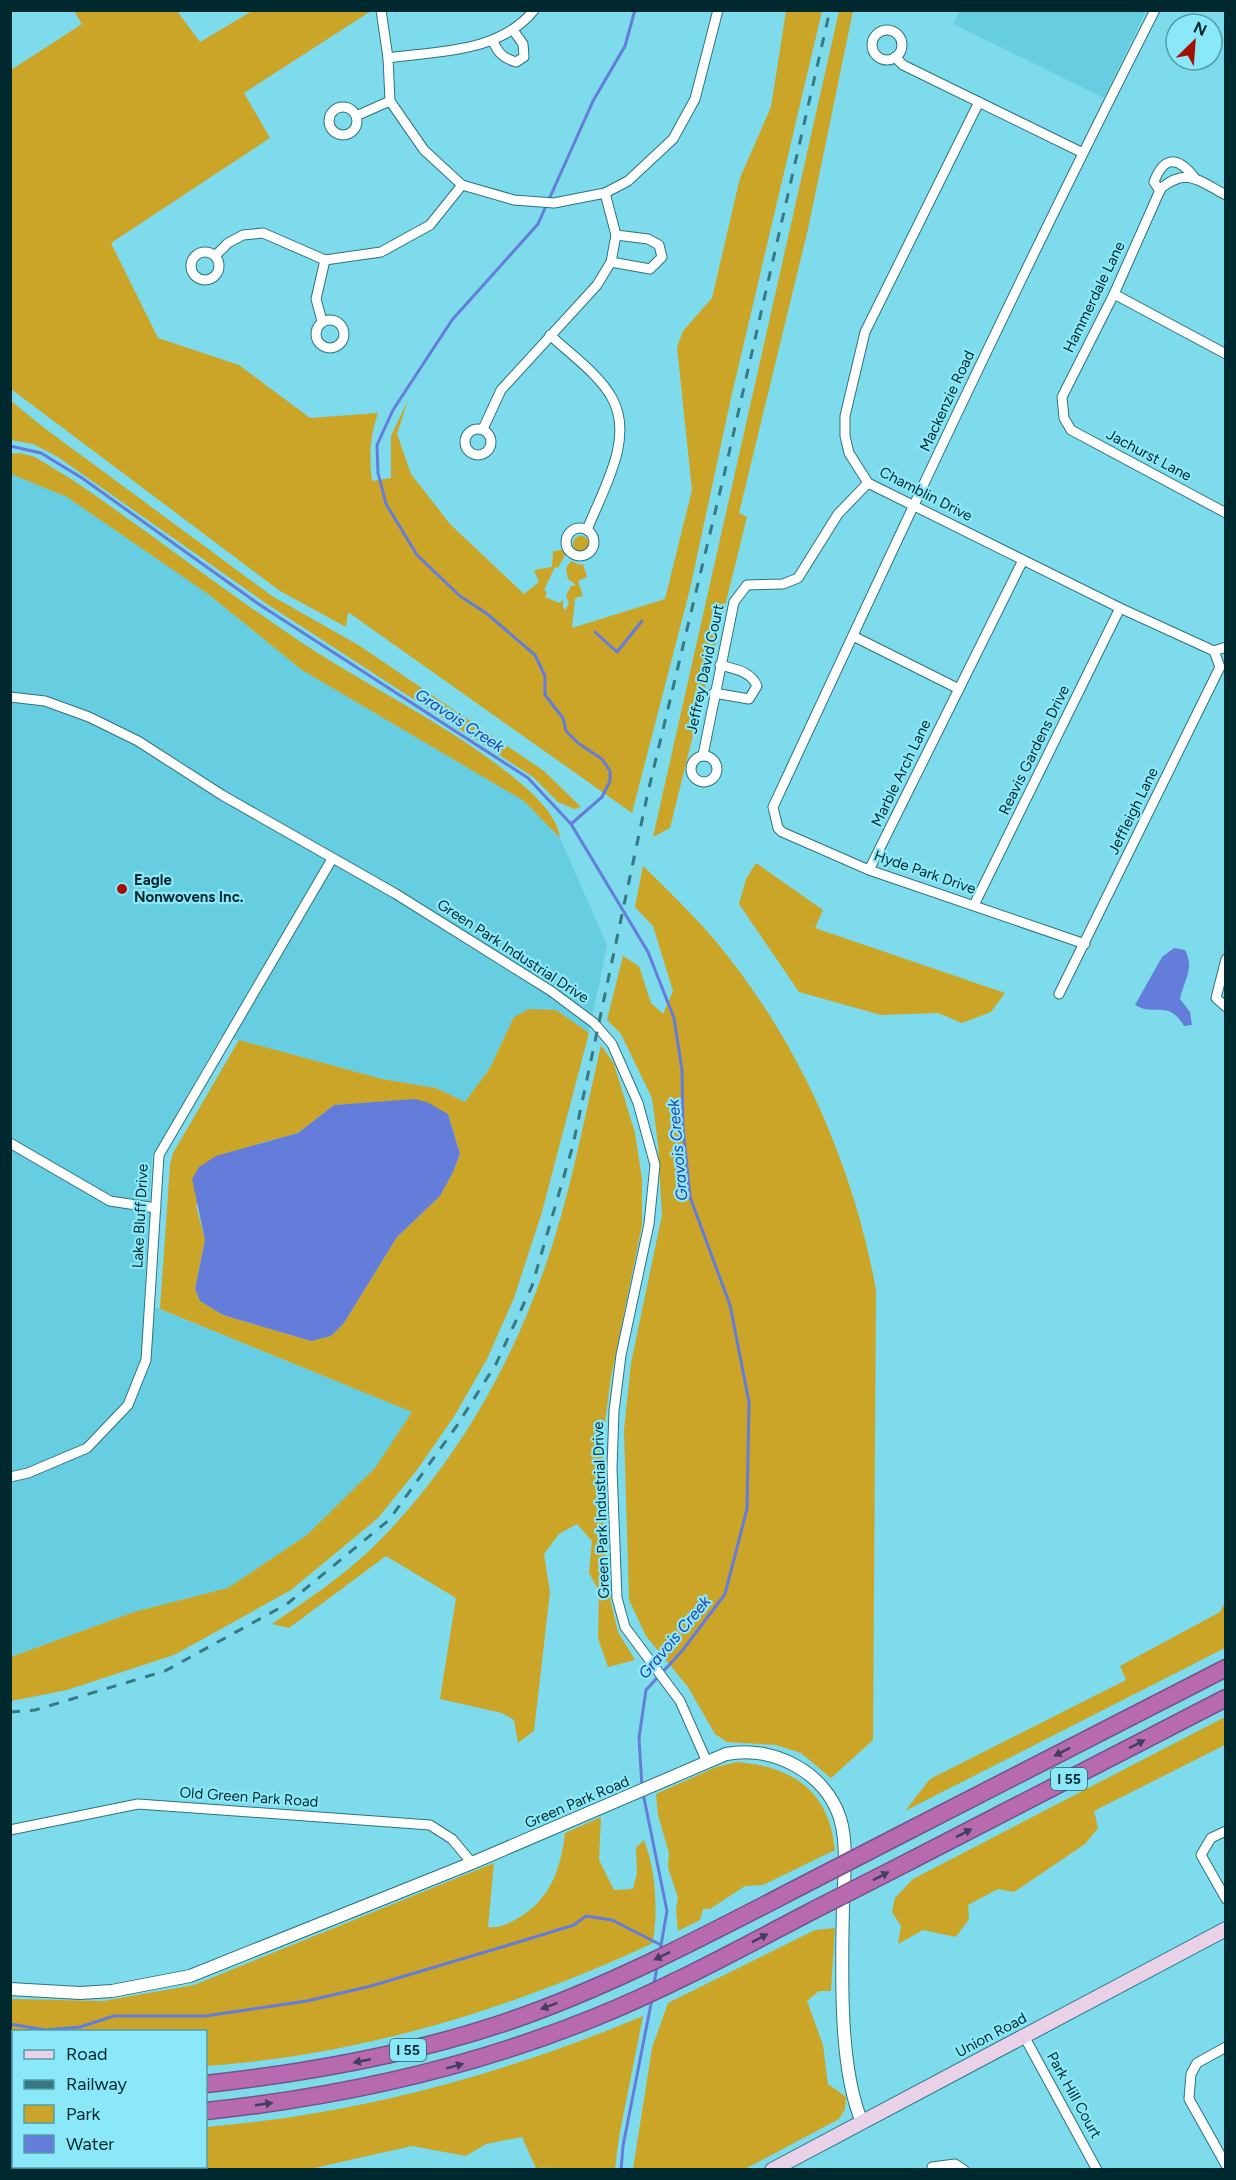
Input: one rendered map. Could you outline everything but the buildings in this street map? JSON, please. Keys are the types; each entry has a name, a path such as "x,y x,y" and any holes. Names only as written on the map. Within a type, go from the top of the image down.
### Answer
{"highway":[{"name":"I 55","path":"207,2084 312,2071 421,2047 528,2014 603,1984 715,1930 1226,1668"},
{"name":"I 55","path":"207,2111 313,2097 423,2074 529,2042 598,2017 708,1965 1226,1698"}],"main road":[{"name":"Union Road","path":"772,2169 1226,1929"}],"street":[{"path":"381,10 388,58 390,101 424,150 462,185 514,200 554,203 605,193 628,181 672,139 695,99 718,10"},
{"path":"388,58 493,41 522,25 534,10"},
{"name":"Mackenzie Road","path":"773,807 1083,153 1155,10"},
{"path":"493,41 497,52 505,59 516,62 524,57 523,44 513,30"},
{"path":"895,57 903,65 1083,153"},
{"path":"356,116 390,101"},
{"name":"Chamblin Drive","path":"979,102 865,332 845,416 845,436 849,453 868,483 1120,608 1214,651"},
{"name":"Hammerdale Lane","path":"1160,191 1154,182 1158,172 1167,164 1175,161 1183,163 1194,177"},
{"path":"1194,177 1226,195"},
{"name":"Hammerdale Lane","path":"1064,418 1062,397 1114,294 1160,191 1174,178 1194,177"},
{"path":"215,256 228,243 243,235 263,233 325,260 381,252 430,225 462,185"},
{"path":"483,429 501,390 597,285 611,262 616,235 605,193"},
{"path":"611,262 650,269 662,257 659,245 648,238 616,235"},
{"path":"322,321 316,299 325,260"},
{"path":"1114,294 1226,354"},
{"path":"550,335 602,385 612,397 620,417 619,447 587,530"},
{"name":"Jachurst Lane","path":"1064,418 1071,430 1226,513"},
{"name":"Jeffrey David Court","path":"703,756 720,665 734,602 739,593 747,585 783,584 798,578 838,514 868,483"},
{"name":"Marble Arch Lane","path":"869,870 1023,560"},
{"name":"Reavis Gardens Drive","path":"974,905 1120,608"},
{"path":"853,636 960,689"},
{"path":"1214,651 1226,647"},
{"name":"Jeffleigh Lane","path":"1059,994 1220,667 1214,651"},
{"path":"714,693 748,699 757,686 754,679 747,674 720,665"},
{"name":"Green Park Industrial Drive","path":"10,697 45,701 123,733 222,795 396,894 552,991 594,1023 612,1044 638,1102 655,1164 649,1224 621,1355 614,1411 612,1468 617,1598 625,1627 680,1701 707,1762"},
{"name":"Hyde Park Drive","path":"773,807 778,828 782,832 869,870 1085,944"},
{"name":"Lake Bluff Drive","path":"10,1477 28,1473 87,1448 128,1405 146,1360 159,1155 332,859"},
{"path":"1226,959 1216,998 1226,1007"},
{"path":"10,1143 110,1201 156,1208"},
{"name":"Green Park Road","path":"10,1989 80,1993 112,1991 180,1979 472,1863 707,1762 737,1752 775,1756 791,1763 816,1780 836,1808 844,1851 844,2019 852,2098 862,2122"},
{"name":"Old Green Park Road","path":"10,1830 138,1804 429,1825 452,1839 472,1863"},
{"path":"1226,1831 1211,1838 1202,1855 1226,1899"},
{"name":"Park Hill Court","path":"1024,2036 1097,2169"},
{"path":"1226,2047 1197,2063 1191,2074 1189,2099 1226,2165"},
{"path":"932,2167 955,2164 964,2169"}],"shaded area":[{"path":"960,10 1146,11 1104,98 953,24"},
{"path":"11,474 67,497 208,594 302,670 524,801 560,838 607,945 589,1033 556,1010 514,1017 490,1068 465,1102 436,1088 382,1079 221,1036 152,1157 144,1303 412,1412 375,1468 307,1535 228,1588 134,1612 11,1657"}],"green space":[{"path":"74,11 177,11 200,42 252,11 371,11 244,93 270,138 111,243 158,338 239,365 310,418 378,413 371,447 372,481 391,478 391,436 408,400 397,434 411,474 450,524 524,594 539,582 534,570 552,567 553,551 563,550 565,555 558,568 555,567 544,590 547,592 545,597 559,603 563,600 563,608 566,610 569,603 566,596 571,586 576,585 568,579 566,568 571,561 583,564 587,577 578,581 583,596 575,598 572,628 665,599 692,490 677,347 683,331 712,298 740,178 771,107 786,11 822,11 731,398 690,589 632,813 348,612 346,627 280,591 11,389 11,70 82,24"},
{"path":"839,11 853,11 808,229 739,513 747,517 670,828 653,837"},
{"path":"10,400 43,427 272,596 360,646 544,771 581,807 574,809 558,802 533,777 267,604 58,457 33,444 11,440"},
{"path":"20,453 35,457 71,479 304,644 467,743 525,787 545,807 555,822 560,838 524,801 302,670 208,594 67,497 11,474 11,454"},
{"path":"581,536 589,544 581,552 573,544"},
{"path":"756,863 823,910 815,928 1005,993 991,1012 962,1023 938,1013 881,1015 799,992 739,904 746,879"},
{"path":"643,866 723,950 759,999 783,1037 824,1118 841,1160 867,1246 876,1290 873,1740 831,1778 801,1753 776,1745 727,1742 715,1734 688,1687 646,1636 629,1600 624,1430 631,1363 662,1215 658,1144 652,1098 621,1034 607,1020 623,956 639,966 651,1003 663,1014 673,991 653,926 635,907"},
{"path":"529,1009 556,1010 589,1033 542,1212 514,1298 487,1359 455,1415 417,1470 378,1518 291,1590 174,1655 67,1690 11,1701 11,1657 134,1612 228,1588 307,1535 375,1468 412,1412 160,1309 170,1165 173,1153 239,1040 382,1079 436,1088 465,1102 490,1068 514,1017","holes":["392,1101 448,1114 460,1154 453,1172 440,1196 397,1237 344,1323 331,1336 311,1341 223,1315 200,1301 195,1289 205,1240 196,1205 257,1144 298,1133 334,1105"]},
{"path":"601,1045 614,1064 635,1133 642,1179 642,1225 611,1377 603,1437 603,1521 611,1603 618,1632 635,1660 608,1667 598,1638 599,1591 589,1573 592,1541 577,1524 559,1534 544,1554 550,1592 534,1731 518,1743 514,1720 502,1713 440,1699 456,1598 386,1556 289,1628 272,1624 347,1570 399,1520 450,1455 494,1384 513,1347 553,1242 576,1158"},
{"path":"1225,1602 1225,1648 905,1811 930,1779 1126,1680 1120,1666 1220,1612"},
{"path":"1225,1717 1225,1745 1094,1811 1098,1828 1085,1844 1014,1892 998,1889 968,1905 969,1919 956,1937 923,1930 898,1944 901,1926 892,1912 895,1898 913,1879"},
{"path":"737,1762 776,1770 791,1776 805,1786 825,1812 835,1850 763,1885 745,1886 710,1909 703,1909 700,1920 678,1931 676,1909 678,1898 668,1867 669,1853 658,1815 656,1794 716,1767"},
{"path":"601,1817 599,1860 614,1890 633,1889 637,1873 636,1848 644,1840 651,1865 656,1904 653,1943 546,1989 491,2008 379,2040 322,2051 207,2066 207,2030 12,2030 11,2059 11,1999 103,2001 194,1985 494,1863 488,1927 505,1925 527,1913 545,1894 560,1860 565,1833"},
{"path":"835,1928 831,1991 819,1991 807,2001 823,2045 828,2084 846,2097 845,2109 839,2119 745,2169 633,2169 652,2048 668,2003 815,1930"},
{"path":"643,2016 619,2137 615,2169 536,2168 522,2137 486,2144 466,2156 412,2146 310,2169 11,2169 11,2130 12,2168 207,2168 207,2127 263,2121 374,2102 483,2074"}],"water":[{"path":"1174,948 1185,950 1188,957 1189,969 1180,999 1190,1012 1192,1025 1184,1026 1178,1018 1167,1011 1149,1010 1135,1005 1162,957"},
{"path":"414,1099 427,1102 448,1114 460,1154 440,1196 397,1237 344,1323 331,1336 311,1341 223,1315 200,1301 195,1289 205,1240 192,1179 199,1167 216,1156 298,1133 334,1105"}],"waterway":[{"path":"571,824 602,797 610,781 610,771 602,759 578,743 566,731 563,718 545,695 545,676 535,655 486,613 460,596 417,555 386,504 378,473 377,445 393,410 452,320 538,224 593,101 625,46 635,10"},
{"name":"Gravois Creek","path":"10,446 41,453 82,478 260,605 528,778 571,824 648,952 674,1018 682,1070 683,1128 690,1197 730,1305 749,1402 747,1509 725,1594 682,1651 646,1690 639,1738 642,1787"},
{"path":"595,632 617,652 642,621"},
{"name":"Gravois Creek","path":"643,1793 667,1911 660,1951"},
{"path":"10,2024 45,2030 80,2027 114,2016 205,2016 307,2001 371,1986 522,1941 574,1925 586,1916 612,1920 661,1945"},
{"name":"Gravois Creek","path":"654,1984 657,1967"},
{"name":"Gravois Creek","path":"621,2170 623,2146 652,1999"}],"railway":[{"path":"10,1712 35,1710 165,1671 287,1604 389,1520 456,1427 496,1364 532,1286 573,1145 648,792 724,475 830,10"}],"place":[{"name":"Eagle Nonwovens Inc.","path":"122,889"}]}
